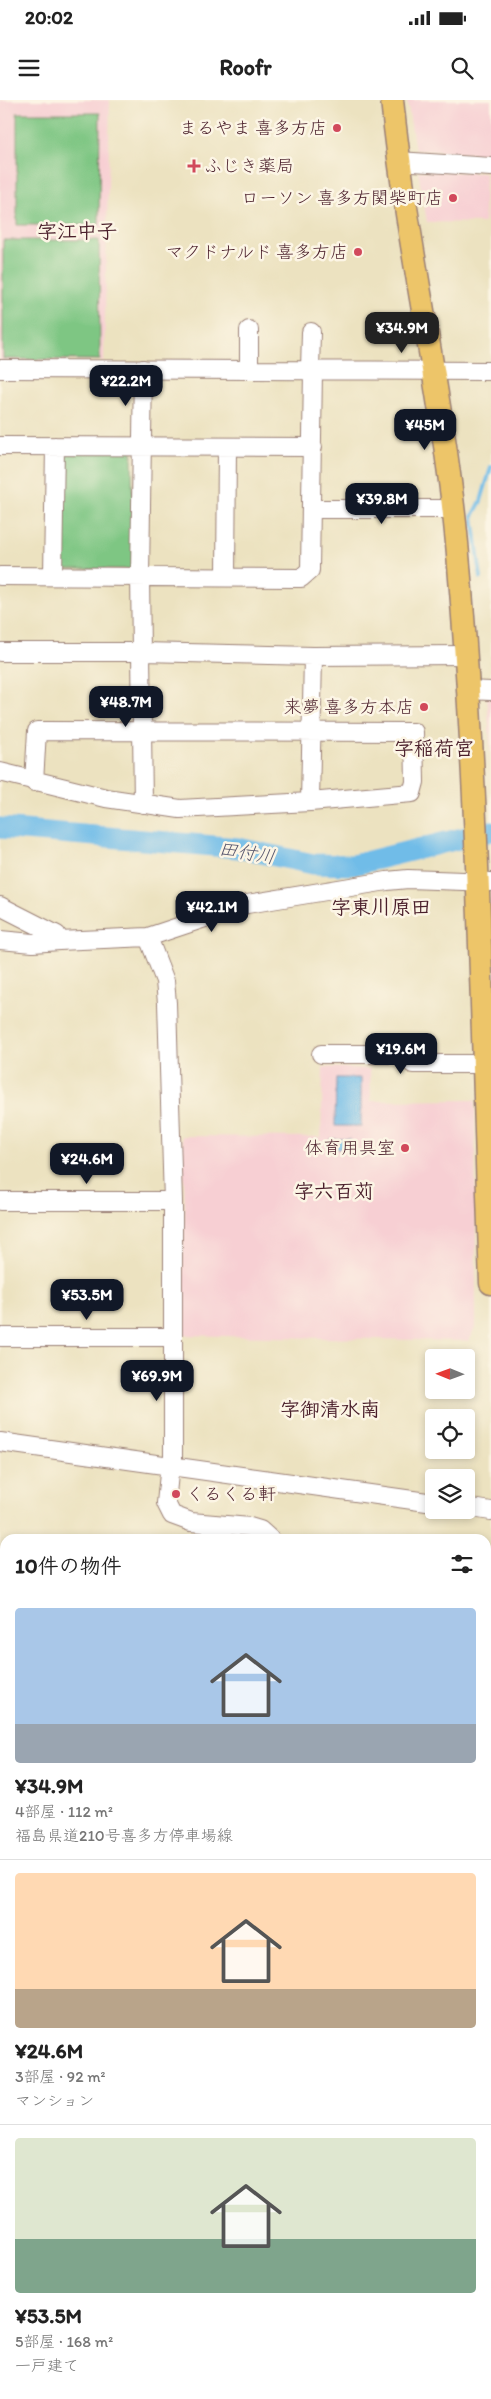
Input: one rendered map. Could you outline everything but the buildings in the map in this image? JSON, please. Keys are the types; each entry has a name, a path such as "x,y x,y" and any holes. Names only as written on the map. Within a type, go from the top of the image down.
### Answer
{"main road":[{"path":"392,100 398,161 433,370 452,509 466,655 467,690 482,875 486,986 483,1064 491,1283"}],"street":[{"path":"398,161 491,167"},
{"path":"248,370 249,330"},
{"path":"0,576 301,578 310,570 313,447 311,332"},
{"path":"0,369 491,371"},
{"path":"143,369 140,576 143,804"},
{"path":"0,446 313,447"},
{"path":"53,576 55,446"},
{"path":"226,577 228,447"},
{"path":"312,509 452,509"},
{"path":"0,652 142,652 313,656 466,655"},
{"path":"310,802 313,656"},
{"path":"467,690 491,691"},
{"path":"0,772 34,782 106,798 188,809 310,802 412,793 415,782 414,732 37,730 34,782"},
{"path":"0,940 33,943 148,937 247,904 387,881 482,875"},
{"path":"0,906 57,935 59,941"},
{"path":"148,937 165,981 174,1201 173,1468 169,1474 166,1503 172,1515 191,1522 255,1529 264,1534"},
{"path":"321,1054 401,1054 413,1064 483,1064"},
{"path":"0,1201 174,1201"},
{"path":"0,1337 173,1337"},
{"path":"0,1444 425,1502"},
{"path":"475,1508 491,1511"}],"shaded area":[{"path":"0,100 110,100 104,361 0,361"},
{"path":"407,100 491,100 491,155 415,150"},
{"name":"ローソン 喜多方関柴町店","path":"418,171 485,173 484,223 427,222"},
{"path":"487,174 491,174 491,222 486,222"},
{"path":"487,695 491,695 491,761"},
{"path":"323,1067 370,1069 371,1101 475,1100 476,1326 468,1341 180,1335 185,1207 182,1136 321,1137"}],"green space":[{"path":"17,113 100,113 99,225 17,225"},
{"path":"3,240 99,240 100,360 3,359"},
{"path":"132,450 133,569 60,569 60,451"}],"water":[{"path":"336,1078 361,1078 361,1126 335,1126"},
{"path":"330,1139 350,1139 350,1149 330,1149"}],"waterway":[{"path":"481,578 473,516 481,501 491,467"},
{"name":"田付川","path":"0,828 238,848 313,864 353,865 491,831"}],"place":[{"name":"まるやま 喜多方店","path":"337,128"},
{"name":"ふじき薬局","path":"194,166"},
{"name":"ローソン 喜多方関柴町店","path":"453,198"},
{"name":"マクドナルド 喜多方店","path":"358,252"},
{"name":"来夢 喜多方本店","path":"424,707"},
{"name":"体育用具室","path":"405,1148"},
{"name":"くるくる軒","path":"176,1494"}],"district":[{"name":"字江中子","path":"77,231"},
{"name":"字稲荷宮","path":"434,748"},
{"name":"字東川原田","path":"381,907"},
{"name":"字六百苅","path":"334,1191"},
{"name":"字御清水南","path":"330,1409"}]}
